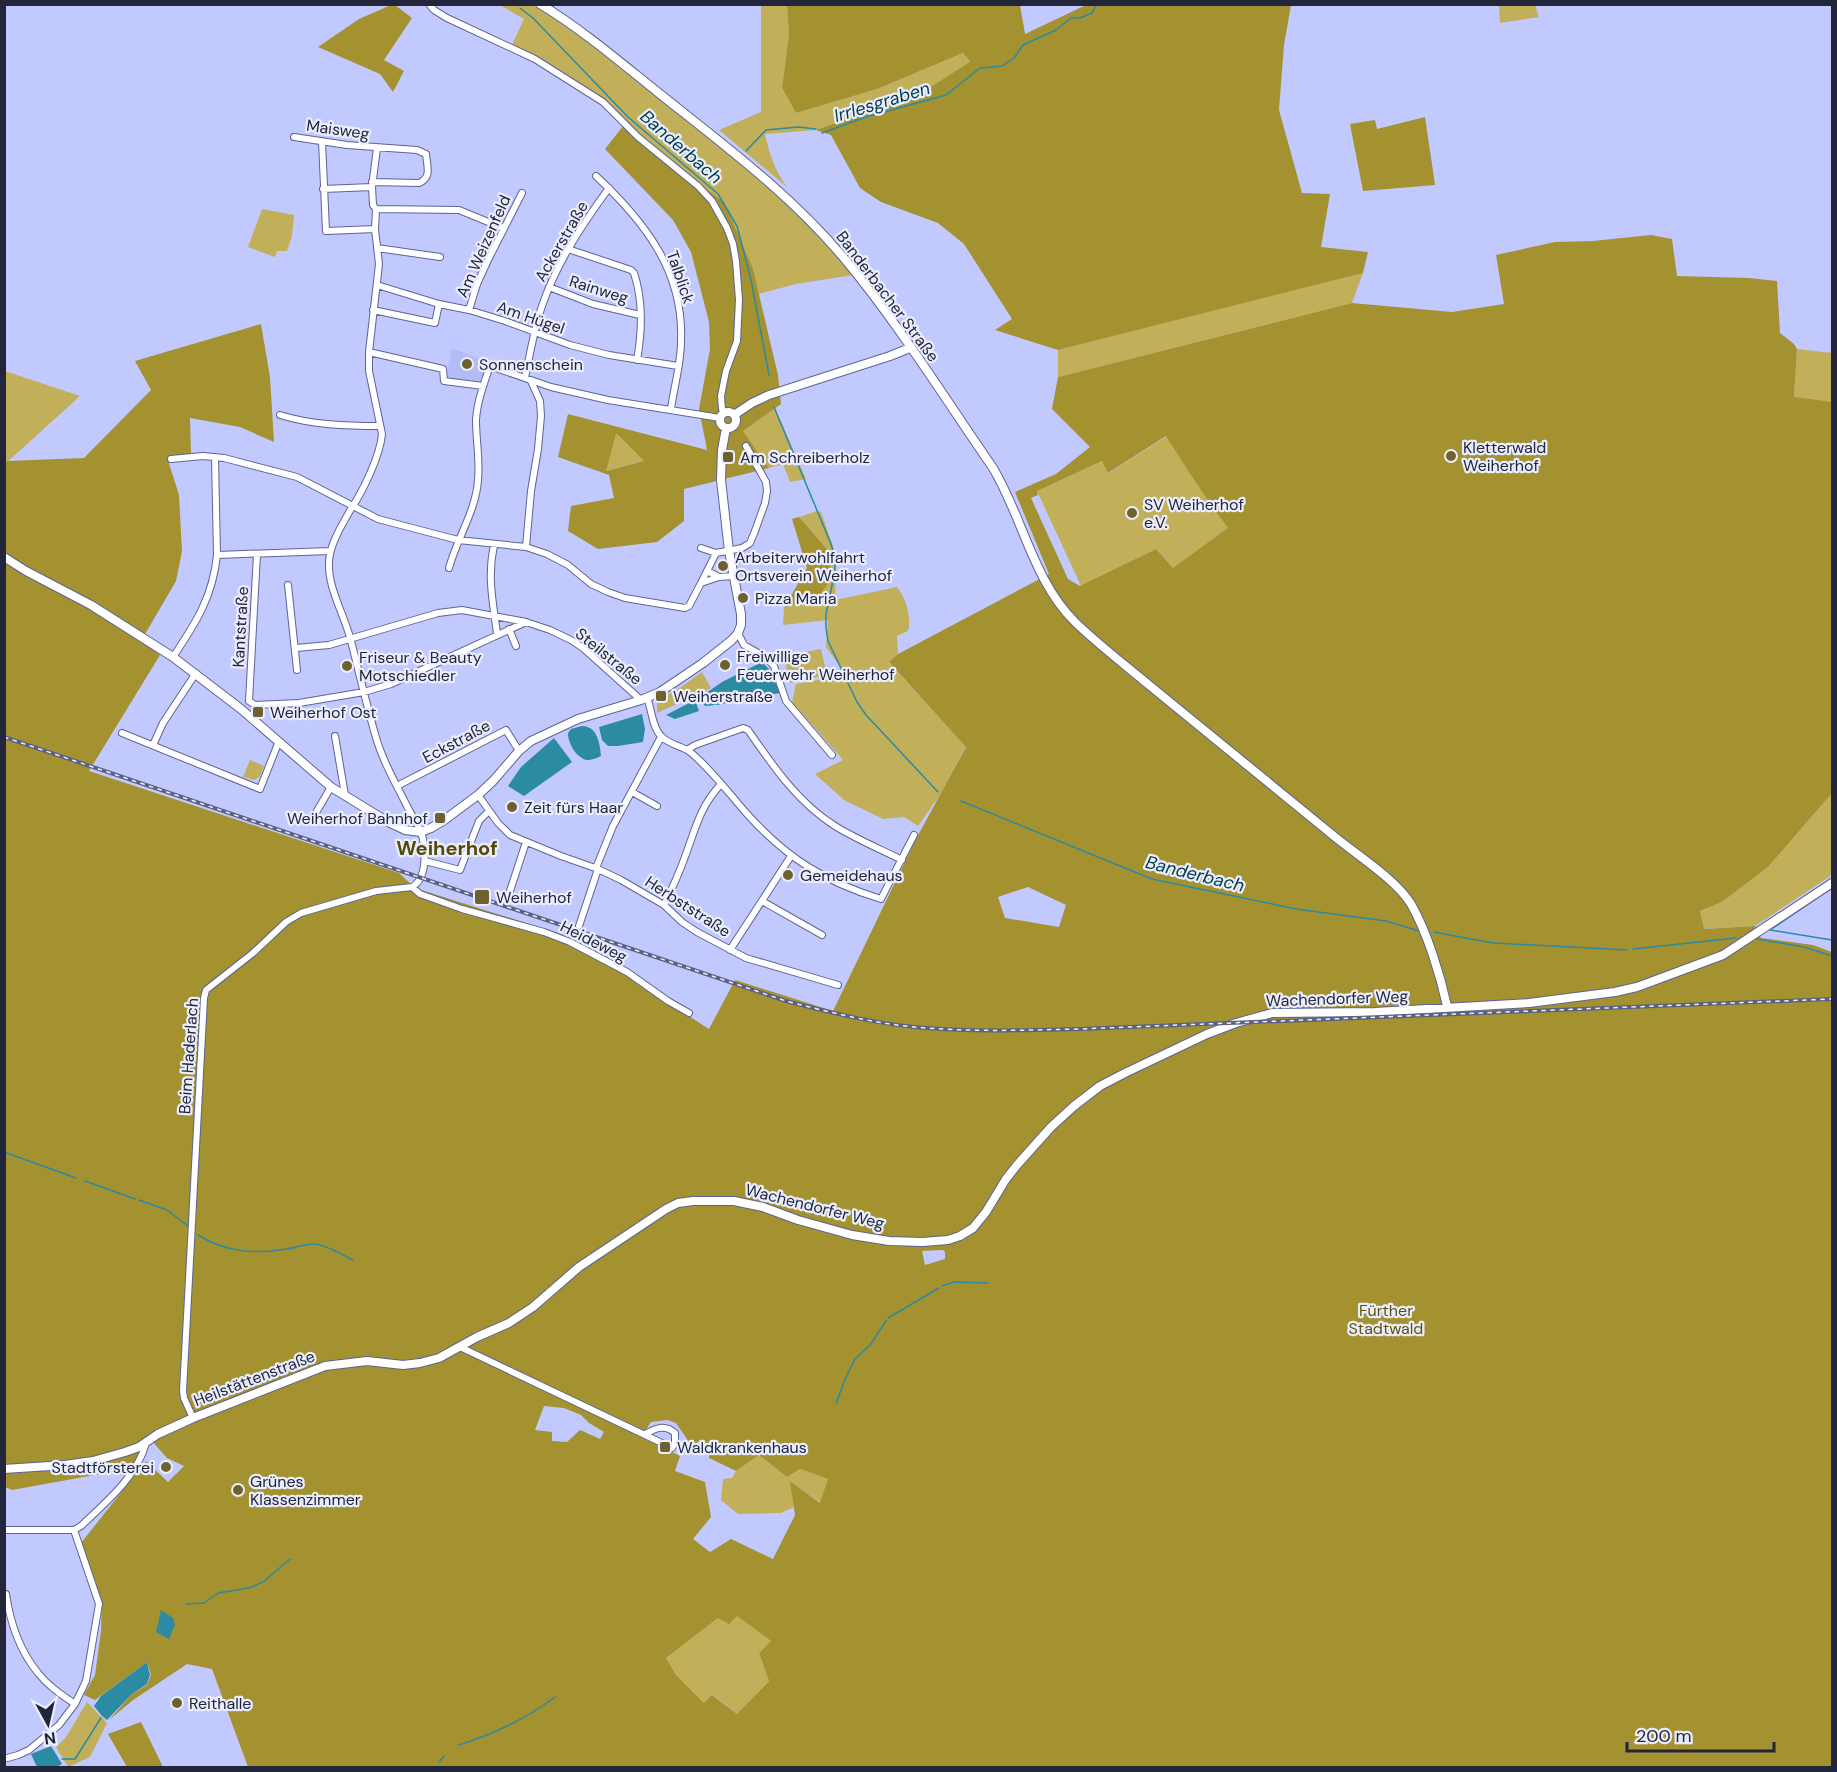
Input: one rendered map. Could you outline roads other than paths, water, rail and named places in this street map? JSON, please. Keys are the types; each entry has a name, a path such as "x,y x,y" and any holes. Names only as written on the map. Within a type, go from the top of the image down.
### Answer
{"street":[{"path":"429,4 447,18 535,59 603,102 638,137 698,186 712,201 733,244 739,300 737,341 726,372 721,396 722,409 722,415 721,424 726,428 731,428 736,419 730,412 722,415 608,400 551,387 490,366 476,417 478,480 472,508 454,548 449,568"},
{"name":"Banderbacher Straße","path":"540,4 571,24 744,160 792,203 842,256 865,284 1002,483 1038,567 1056,599 1075,622 1093,638 1377,870 1403,894 1420,924 1442,983 1447,1006"},
{"name":"Maisweg","path":"294,137 377,148 422,151 426,154 428,176 426,180 419,183 372,185"},
{"path":"321,141 326,231 375,229"},
{"path":"377,148 372,185 373,205 376,209 375,229 379,264 369,370 382,434 380,448 330,551 329,572 351,639 377,743 421,832 425,861 420,878 412,887"},
{"name":"Talblick","path":"596,176 626,205 645,230 659,251 677,296 681,320 681,343 671,409"},
{"path":"323,189 372,185"},
{"name":"Ackerstraße","path":"526,547 541,416 540,401 528,379 534,331 549,287 568,249 609,188"},
{"name":"Am Weizenfeld","path":"469,310 477,284 522,193"},
{"path":"376,209 459,210 504,228"},
{"path":"377,248 440,257"},
{"path":"568,249 631,270 635,278 640,315 640,336 636,360"},
{"name":"Am Hügel","path":"377,285 439,304 469,310 570,345 636,360 678,366"},
{"name":"Rainweg","path":"549,287 593,304 640,315"},
{"path":"374,310 435,323 439,304"},
{"path":"734,415 769,395 910,348"},
{"path":"369,352 443,369 444,381 483,386"},
{"path":"280,415 294,420 329,424 380,426"},
{"path":"4,556 26,571 91,605 196,673 331,787 388,822 405,830 421,832 442,821 478,795 531,741 578,719 660,692 696,668 738,633 741,614 729,551 721,480 726,428"},
{"path":"700,548 716,553 747,547 750,543 767,491 766,482 746,446"},
{"path":"173,657 203,609 213,580 218,555 215,457"},
{"path":"171,459 215,457 301,478 353,507 388,522 459,540 526,547 547,554 568,565 591,584 625,598 685,608 689,606 716,553"},
{"path":"494,545 490,563 490,588 497,634"},
{"path":"218,555 330,551"},
{"name":"Kantstraße","path":"249,701 257,554"},
{"path":"707,571 719,577"},
{"path":"701,583 719,577 733,576"},
{"path":"288,585 297,670"},
{"name":"Steilstraße","path":"296,648 329,645 438,613 462,610 526,622 550,630 583,648 644,699"},
{"path":"241,709 249,701 255,705 299,703 364,692 391,684 526,622"},
{"path":"509,629 516,646"},
{"path":"738,633 744,645 765,657 774,666 786,701 832,754"},
{"path":"153,745 163,723 196,673"},
{"path":"644,699 661,737 687,750 712,773 750,817 790,856 822,875 849,888 881,899 914,835"},
{"path":"687,750 743,728 748,730 789,786 810,807 835,826 902,861"},
{"name":"Eckstraße","path":"397,786 506,730 519,751"},
{"path":"122,733 260,789 279,741"},
{"path":"335,736 345,795"},
{"path":"579,926 613,826 661,737"},
{"path":"664,905 687,853 695,826 707,803 721,784"},
{"path":"314,816 331,787"},
{"path":"632,792 657,806"},
{"name":"Herbststraße","path":"478,795 506,832 597,869 644,893 664,905 697,932 746,958 838,985"},
{"path":"425,861 460,870 479,821 489,811"},
{"path":"509,894 526,842"},
{"path":"730,950 790,856"},
{"name":"Wachendorfer Weg","path":"460,1347 508,1323 533,1307 579,1267 678,1203 734,1201 763,1207 798,1220 852,1235 889,1241 948,1240 973,1228 987,1212 1017,1165 1051,1127 1074,1106 1100,1086 1178,1046 1236,1023 1272,1013 1375,1012 1529,1003 1637,987 1723,955 1833,883"},
{"name":"Heideweg","path":"412,887 420,894 462,909 544,932 570,942 627,972 689,1013"},
{"name":"Beim Haderlach","path":"193,1418 183,1391 206,990 253,953 286,922 301,913 376,891 412,887"},
{"path":"762,901 822,935"},
{"path":"460,1347 672,1448 675,1443 675,1433 670,1429 662,1427 645,1434"},
{"name":"Heilstättenstraße","path":"4,1469 65,1465 93,1461 124,1452 193,1418 325,1366 367,1361 403,1365 420,1363 440,1358 460,1347"},
{"path":"4,1530 74,1530 81,1526 118,1489 142,1456 146,1443"},
{"path":"4,1759 29,1749 59,1725 75,1704 86,1681 99,1604 74,1530"},
{"path":"6,1594 11,1619 29,1661 50,1686 75,1704"}],"waterway":[{"name":"Irrlesgraben","path":"822,133 866,117 946,95 980,68 1002,66 1014,58 1023,45 1056,30 1071,18 1080,18 1092,13 1096,5 1101,4"},
{"name":"Banderbach","path":"520,8 533,18 628,117 718,194 737,226 751,280 769,375"},
{"name":"Irrlesgraben","path":"746,151 766,130 798,127 816,129"},
{"name":"Banderbach","path":"774,407 835,558 835,571 826,614 828,641 857,702 866,715 938,792"},
{"name":"Banderbach","path":"961,801 1152,879 1296,909 1386,921 1419,931"},
{"path":"1770,930 1832,888"},
{"path":"1770,930 1832,940"},
{"name":"Banderbach","path":"1434,932 1493,943 1627,950"},
{"name":"Banderbach","path":"1633,949 1736,938"},
{"path":"1757,939 1804,947 1832,956"},
{"path":"4,1152 76,1178"},
{"path":"85,1181 135,1199"},
{"path":"139,1200 167,1210 188,1226"},
{"path":"198,1235 230,1249 252,1252 275,1251 315,1244 353,1260"},
{"path":"942,1286 954,1282 988,1283"},
{"path":"888,1318 939,1288"},
{"path":"836,1403 855,1359 870,1345 886,1321"},
{"path":"186,1604 204,1603 218,1593 249,1588 263,1582 290,1559"},
{"path":"459,1745 509,1725 555,1697"},
{"path":"62,1759 75,1759 101,1718"},
{"path":"439,1762 444,1756"}],"railway":[{"path":"4,737 786,1001 892,1024 965,1030 1080,1029 1832,999"}],"place":[{"name":"Sonnenschein","path":"467,364"},
{"name":"Kletterwald Weiherhof","path":"1451,456"},
{"name":"Am Schreiberholz","path":"728,457"},
{"name":"SV Weiherhof e.V.","path":"1132,513"},
{"name":"Arbeiterwohlfahrt Ortsverein Weiherhof","path":"723,566"},
{"name":"Pizza Maria","path":"743,598"},
{"name":"Freiwillige Feuerwehr Weiherhof","path":"725,665"},
{"name":"Friseur & Beauty Motschiedler","path":"347,666"},
{"name":"Weiherstraße","path":"661,696"},
{"name":"Weiherhof Ost","path":"258,712"},
{"name":"Zeit fürs Haar","path":"512,807"},
{"name":"Weiherhof Bahnhof","path":"440,818"},
{"name":"Gemeidehaus","path":"788,875"},
{"name":"Weiherhof","path":"482,897"},
{"name":"Waldkrankenhaus","path":"665,1447"},
{"name":"Stadtförsterei","path":"166,1467"},
{"name":"Grünes Klassenzimmer","path":"238,1490"},
{"name":"Reithalle","path":"177,1703"}],"district":[{"name":"Weiherhof","path":"447,848"}],"park label":[{"name":"Fürther Stadtwald","path":"1386,1319"}]}
